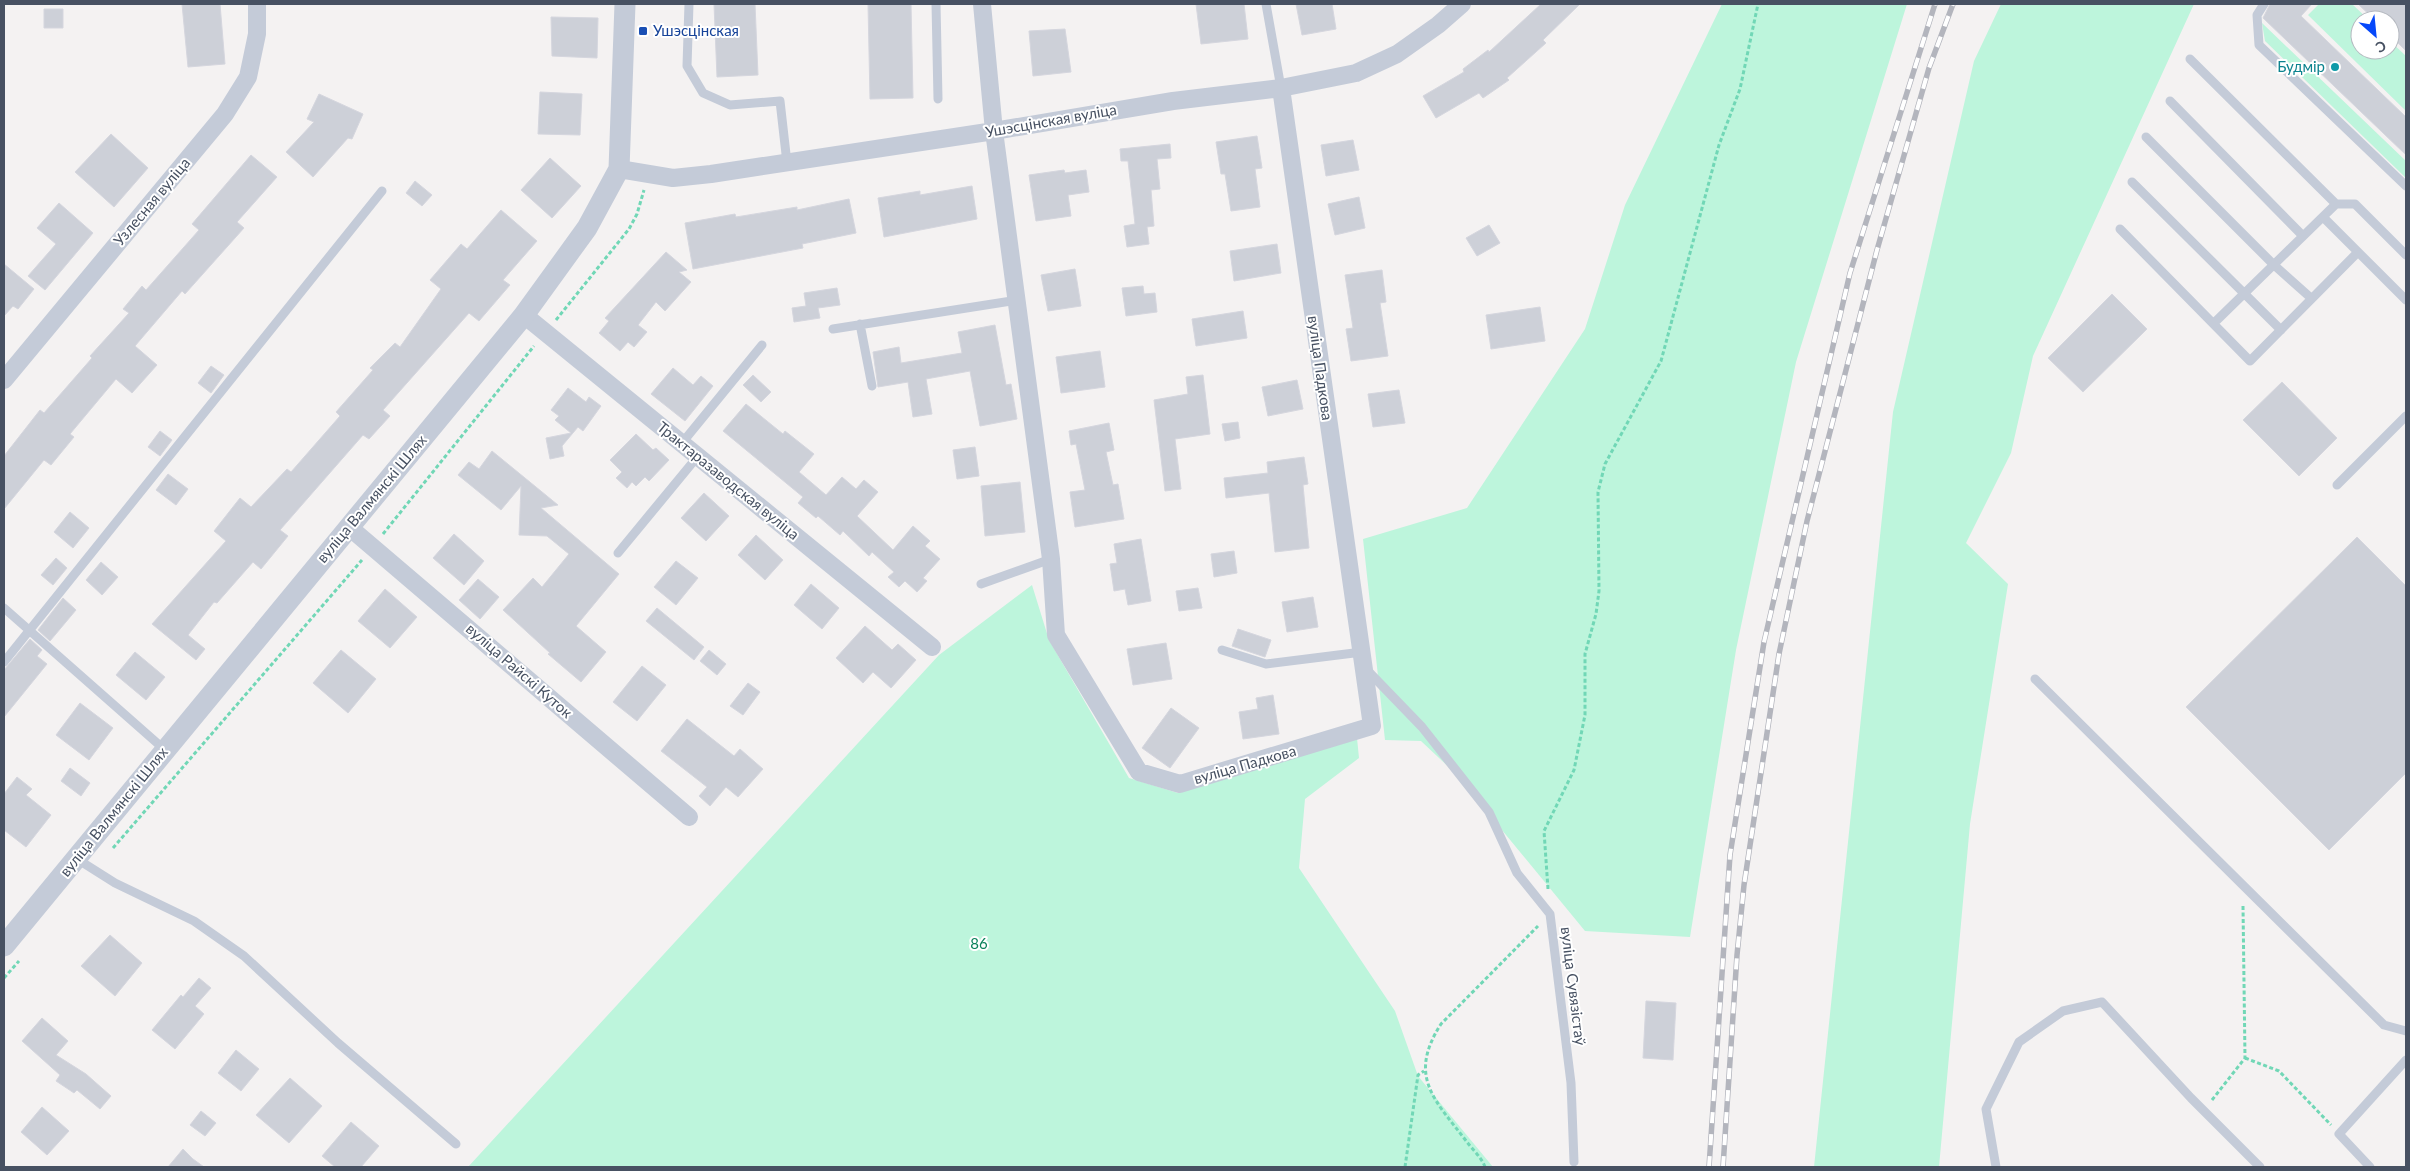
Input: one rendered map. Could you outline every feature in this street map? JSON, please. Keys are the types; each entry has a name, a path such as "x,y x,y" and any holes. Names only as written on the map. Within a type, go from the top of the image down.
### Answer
{"street":[{"name":"Узлесная вуліца","path":"4,380 225,114 248,77 257,34 257,4"},
{"name":"вуліца Валмянскі Шлях","path":"12,953 85,864 165,750 524,315 586,228 619,169 625,4"},
{"name":"вуліца Падкова","path":"982,4 994,131 1051,559 1056,635 1139,772 1180,784 1372,726 1280,88"},
{"name":"Ушэсцінская вуліца","path":"619,169 649,172 673,178 787,163 1173,101 1280,88 1356,73 1378,65 1438,25 1462,4"},
{"name":"Трактаразаводская вуліца","path":"524,315 932,647"},
{"name":"вуліца Райскі Куток","path":"349,527 689,817"}],"lane":[{"path":"689,4 687,66 702,92 730,105 780,101 787,163"},
{"path":"936,4 938,99"},
{"path":"1266,4 1280,88"},
{"path":"2264,4 2257,15 2259,45 2406,186"},
{"path":"2190,59 2336,204 2355,204 2406,255"},
{"path":"2170,101 2304,236"},
{"path":"2146,137 2274,264 2311,298"},
{"path":"2132,182 2281,330"},
{"path":"4,662 382,191"},
{"path":"2214,323 2336,204"},
{"path":"2323,217 2406,300"},
{"path":"2120,229 2250,361 2358,252"},
{"path":"833,329 1018,300"},
{"path":"860,324 872,386"},
{"path":"682,444 762,345"},
{"path":"2337,485 2406,416"},
{"path":"618,553 698,456"},
{"path":"981,584 1051,559"},
{"path":"4,608 165,750"},
{"path":"1222,650 1266,664 1363,660"},
{"name":"вуліца Сувязістаў","path":"1363,660 1422,728 1489,812 1517,874 1550,914 1571,1083 1574,1162"},
{"path":"2035,679 2384,1026 2406,1032"},
{"path":"85,864 115,883 194,921 244,956 338,1044 456,1144"},
{"path":"1996,1167 1986,1110 2019,1042 2063,1011 2102,1002 2203,1111 2260,1167"},
{"path":"2370,1167 2340,1134 2406,1060"}],"path":[{"path":"1485,1166 1435,1100 1424,1071 1430,1041 1441,1024 1550,914 1544,831 1574,770 1585,715 1585,654 1596,614 1599,590 1598,492 1605,464 1661,361 1719,145 1740,89 1758,4"},
{"path":"85,864 374,547 629,229 637,214 649,172"},
{"path":"2203,1111 2244,1058 2243,886"},
{"path":"4,978 12,953"},
{"path":"2244,1058 2279,1071 2340,1134"},
{"path":"1405,1167 1418,1076 1424,1071"}],"green space":[{"path":"1722,4 1907,4 1796,362 1736,650 1690,937 1585,931 1455,773 1421,741 1385,740 1363,539 1467,508 1585,329 1625,205"},
{"path":"2001,4 2194,4 2033,356 2011,453 1966,543 2008,584 1970,824 1939,1167 1814,1167 1893,412 1974,61"},
{"path":"2319,4 2352,4 2358,10 2350,10 2350,56 2308,15"},
{"path":"2262,23 2406,161 2406,178 2265,41"},
{"path":"2400,50 2406,56 2406,111 2354,60 2400,60"},
{"name":"86","path":"1032,585 1049,640 1129,778 1178,793 1357,738 1359,758 1305,799 1299,868 1395,1011 1418,1076 1493,1167 468,1167 939,655"}],"building":[{"path":"182,4 220,4 225,64 188,67"},
{"path":"714,4 755,4 758,75 717,77"},
{"path":"868,4 911,4 913,98 870,99"},
{"path":"1196,4 1244,4 1248,39 1201,44"},
{"path":"1296,4 1332,4 1336,29 1302,35"},
{"path":"1541,4 1580,4 1543,40 1546,43 1507,78 1509,80 1483,98 1479,93 1436,118 1423,96 1464,72 1463,69 1488,50 1489,52"},
{"name":"Будмір","path":"2270,4 2312,4 2301,16 2406,117 2406,155 2263,18"},
{"path":"2358,4 2406,4 2406,51 2400,45 2400,10 2364,10"},
{"path":"44,9 63,9 63,28 44,28"},
{"path":"551,17 598,18 597,58 552,56"},
{"path":"1065,29 1071,72 1033,76 1029,31"},
{"path":"540,92 582,94 580,135 538,134"},
{"path":"319,94 363,114 352,139 348,138 313,177 286,152 314,122 307,119"},
{"path":"111,134 148,168 114,207 75,172"},
{"path":"1257,136 1262,168 1255,169 1260,207 1231,211 1225,174 1221,174 1216,142"},
{"path":"1353,140 1359,170 1326,176 1321,145"},
{"path":"1170,144 1171,158 1157,159 1160,189 1151,190 1154,226 1147,227 1149,244 1127,247 1124,226 1135,224 1128,161 1121,161 1120,149"},
{"path":"251,155 277,177 237,222 244,228 185,294 182,291 135,346 157,365 132,393 116,379 70,434 74,437 51,465 44,460 4,509 4,456 40,410 44,413 92,358 90,356 129,313 123,309 142,286 146,290 199,230 192,224"},
{"path":"550,158 581,186 552,218 521,190"},
{"path":"1064,170 1065,173 1086,170 1089,192 1068,195 1071,216 1036,221 1029,175"},
{"path":"415,181 432,195 422,206 406,193"},
{"path":"972,186 977,219 884,237 878,198 920,191 920,195"},
{"path":"1359,197 1365,228 1335,235 1328,204"},
{"path":"849,199 856,233 802,244 803,248 693,269 685,223 735,214 736,217 797,207 797,210"},
{"path":"59,203 93,233 45,290 28,276 56,244 37,228"},
{"path":"501,210 537,241 503,280 510,285 479,321 469,313 383,410 390,416 369,439 363,435 280,530 288,536 261,569 253,562 217,603 214,602 188,635 205,649 196,660 152,624 226,541 214,531 240,498 251,507 287,469 291,472 340,416 336,412 373,370 370,368 395,343 400,347 441,289 430,280 461,244 467,249"},
{"path":"1489,225 1500,243 1477,256 1466,238"},
{"path":"1277,244 1281,273 1234,281 1230,251"},
{"path":"666,252 687,270 679,272 691,282 665,311 656,302 638,325 647,332 634,347 628,342 620,351 599,333 609,321 605,318"},
{"path":"4,264 34,289 18,309 13,306 4,316"},
{"path":"1075,269 1081,306 1048,311 1041,275"},
{"path":"1382,270 1386,302 1380,303 1388,356 1351,361 1346,329 1353,328 1345,275"},
{"path":"1143,286 1144,294 1155,293 1157,312 1126,316 1122,288"},
{"path":"837,288 840,305 818,308 820,318 794,322 792,308 806,306 804,293"},
{"path":"2112,294 2147,329 2083,392 2048,358"},
{"path":"1540,307 1545,341 1491,349 1486,315"},
{"path":"1243,311 1247,338 1196,346 1192,319"},
{"path":"995,325 1006,385 1011,384 1017,419 980,426 970,371 926,379 932,414 913,417 908,382 878,387 873,352 899,347 901,363 962,353 958,332"},
{"path":"1100,351 1105,387 1061,393 1056,357"},
{"path":"211,366 224,375 211,393 198,383"},
{"path":"673,368 693,385 701,376 713,386 685,421 651,394"},
{"path":"753,375 771,392 761,402 743,385"},
{"path":"1203,375 1210,434 1175,439 1181,489 1165,491 1154,400 1188,394 1186,377"},
{"path":"1297,380 1303,409 1268,416 1262,387"},
{"path":"2282,382 2337,438 2299,476 2243,420"},
{"path":"568,388 586,402 589,397 601,406 583,431 578,427 562,446 564,456 550,459 546,438 571,433 555,420 559,416 551,410"},
{"path":"1399,390 1405,423 1373,427 1368,394"},
{"path":"746,404 783,434 785,431 814,454 799,472 826,495 842,477 856,489 864,480 878,492 857,516 893,550 913,526 930,541 925,546 940,559 923,578 927,581 917,592 905,581 899,587 888,577 894,572 872,552 869,556 843,531 840,535 818,516 816,518 798,503 803,497 723,431"},
{"path":"1238,422 1240,438 1225,441 1222,424"},
{"path":"1109,423 1114,450 1106,452 1113,485 1118,484 1124,519 1075,527 1070,492 1085,490 1076,444 1071,445 1069,431"},
{"path":"160,431 172,440 160,456 148,447"},
{"path":"636,434 653,450 656,448 669,460 649,481 645,477 636,486 632,482 627,488 616,478 622,472 610,460"},
{"path":"975,447 979,476 957,479 953,450"},
{"path":"492,451 558,505 541,508 619,574 576,626 606,652 581,682 548,654 550,653 503,610 533,578 542,587 569,554 547,536 519,535 521,486 501,510 458,475 469,462 479,469"},
{"path":"1304,457 1308,484 1303,485 1309,548 1275,552 1269,493 1226,498 1224,478 1268,473 1267,462"},
{"path":"168,474 188,489 176,505 156,490"},
{"path":"1020,482 1025,532 985,536 981,486"},
{"path":"704,493 729,516 706,541 681,518"},
{"path":"70,512 89,528 73,548 54,532"},
{"path":"454,534 484,561 464,585 433,558"},
{"path":"756,535 783,560 765,580 738,555"},
{"path":"2357,537 2406,586 2406,773 2329,850 2186,707"},
{"path":"1141,539 1151,601 1128,605 1125,589 1114,591 1110,564 1117,563 1114,544"},
{"path":"1234,551 1237,573 1214,577 1211,554"},
{"path":"56,558 67,568 53,585 41,575"},
{"path":"676,561 698,578 676,605 654,587"},
{"path":"101,562 118,577 102,595 86,580"},
{"path":"478,579 499,597 480,619 459,600"},
{"path":"811,584 839,608 822,629 794,605"},
{"path":"1198,588 1202,608 1179,611 1176,591"},
{"path":"385,589 417,617 390,648 358,621"},
{"path":"1313,597 1318,627 1287,632 1282,602"},
{"path":"63,598 76,610 50,641 38,630"},
{"path":"657,608 704,647 694,660 646,621"},
{"path":"865,626 892,650 898,644 916,660 891,688 873,672 863,683 836,658"},
{"path":"1238,629 1271,640 1265,657 1232,646"},
{"path":"30,639 42,650 37,656 47,664 4,717 4,670"},
{"path":"1166,643 1172,679 1133,685 1127,649"},
{"path":"341,650 376,679 348,713 313,683"},
{"path":"709,650 726,664 717,675 700,661"},
{"path":"135,652 165,677 146,700 116,675"},
{"path":"642,666 666,685 637,721 613,702"},
{"path":"748,683 760,692 743,715 730,706"},
{"path":"1273,695 1279,734 1243,739 1239,712 1258,709 1256,698"},
{"path":"80,703 113,728 89,760 56,735"},
{"path":"1171,708 1199,728 1170,768 1142,748"},
{"path":"687,719 734,756 740,749 763,769 738,797 726,787 710,806 699,796 707,787 661,751"},
{"path":"70,768 90,783 81,796 61,781"},
{"path":"17,777 32,789 26,795 51,815 26,847 4,830 4,794"},
{"path":"110,935 142,963 115,996 81,966"},
{"path":"199,978 211,988 195,1006 204,1014 175,1049 152,1030 181,995 183,997"},
{"path":"1646,1001 1676,1003 1673,1060 1643,1058"},
{"path":"42,1018 68,1041 56,1055 86,1074 111,1096 100,1109 77,1090 74,1093 56,1081 60,1075 22,1041"},
{"path":"236,1050 259,1069 241,1091 218,1073"},
{"path":"290,1078 322,1106 289,1143 256,1115"},
{"path":"42,1107 69,1131 47,1155 21,1132"},
{"path":"201,1111 216,1123 205,1136 190,1125"},
{"path":"351,1122 379,1146 361,1167 335,1167 322,1156"},
{"path":"183,1149 193,1159 204,1167 168,1167"}],"railway":[{"path":"1709,1167 1730,855 1764,642 1850,273 1935,4"},
{"path":"1723,1167 1737,955 1744,885 1779,654 1807,521 1877,250 1929,68 1953,4"}],"place":[{"name":"Ушэсцінская","path":"643,31"},
{"name":"Будмір","path":"2335,67"}]}
